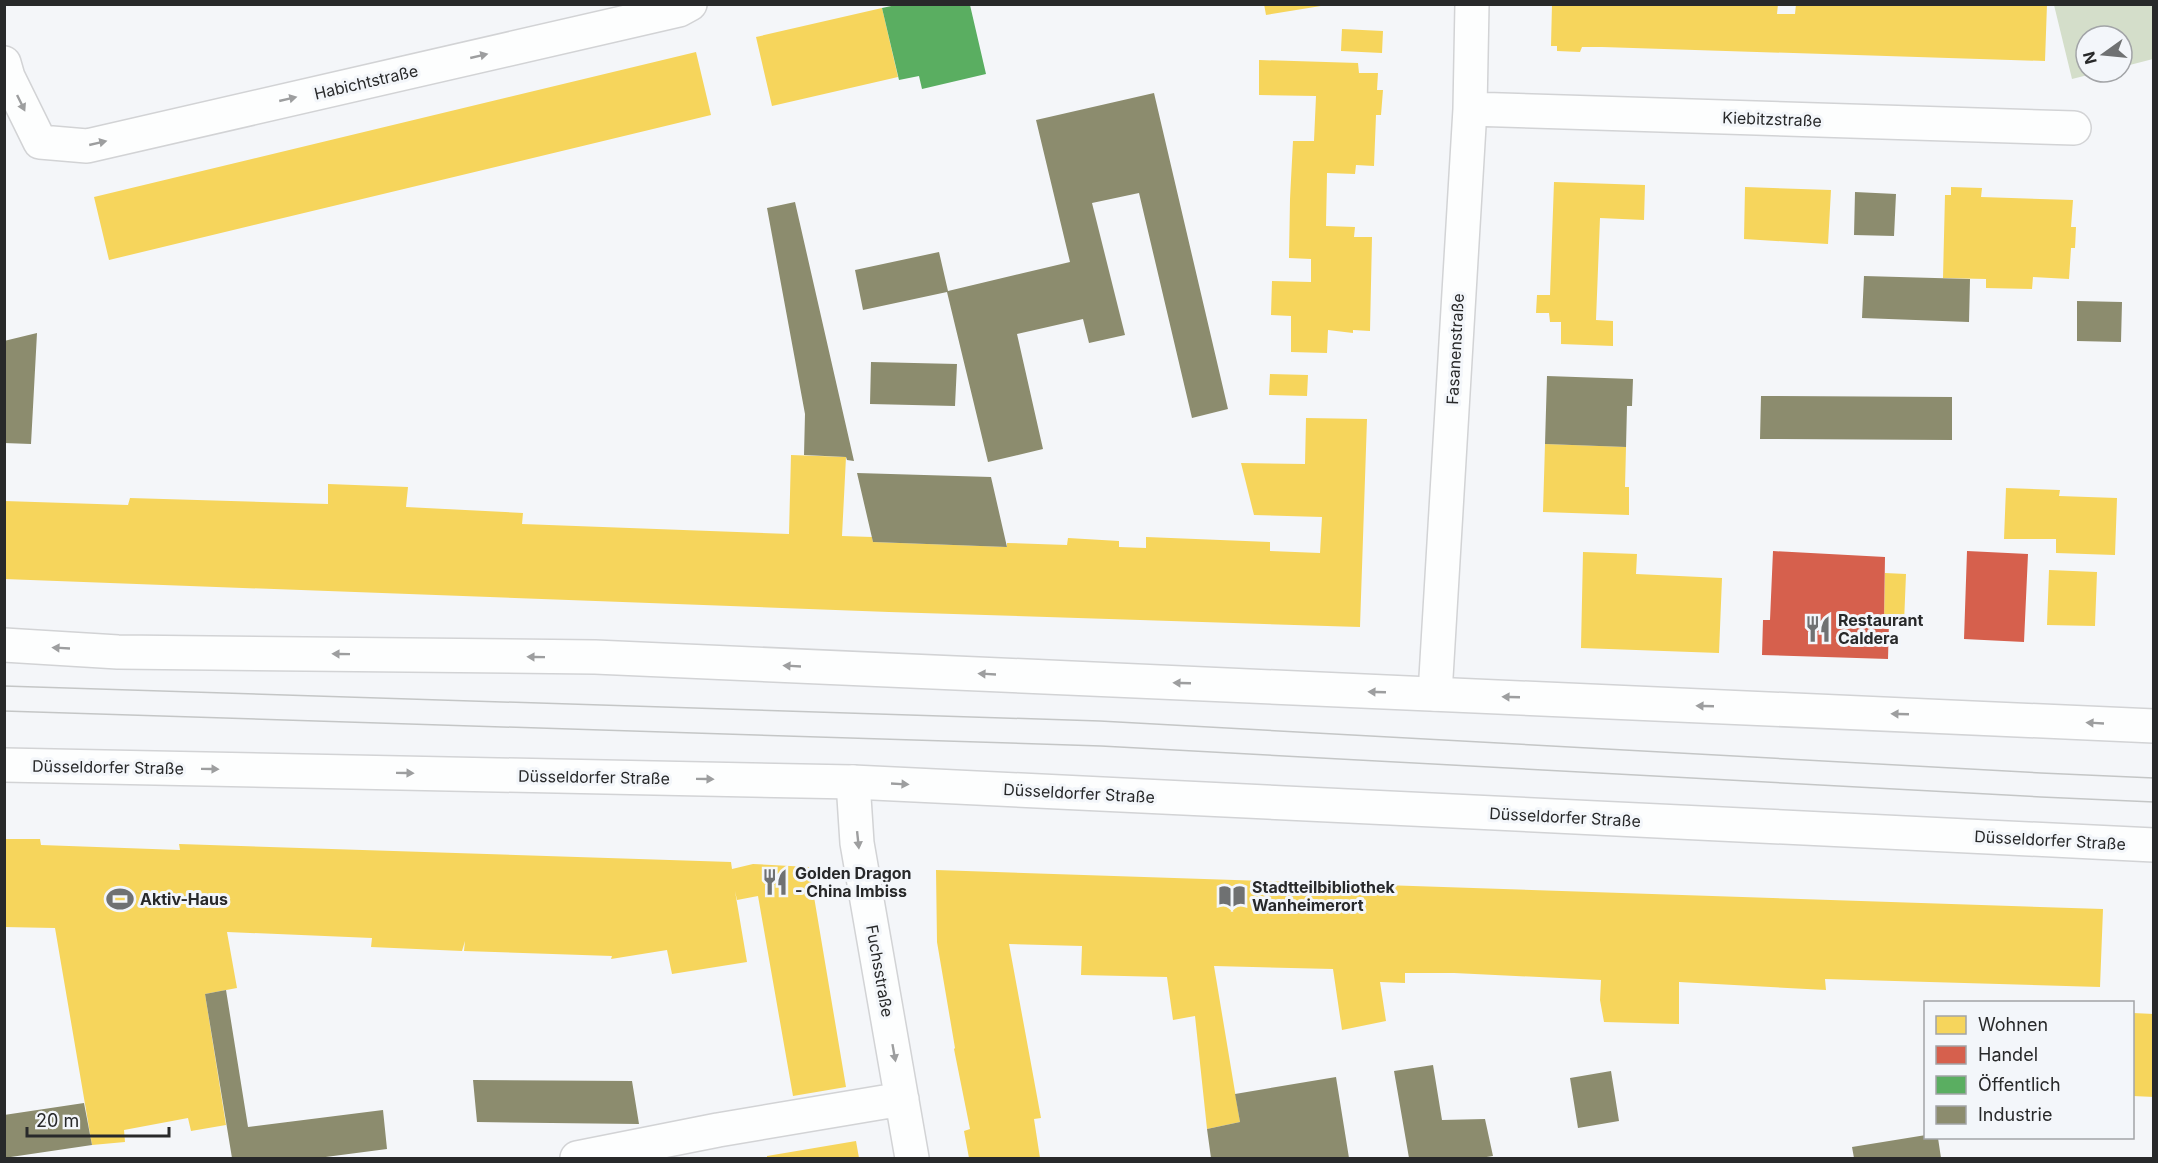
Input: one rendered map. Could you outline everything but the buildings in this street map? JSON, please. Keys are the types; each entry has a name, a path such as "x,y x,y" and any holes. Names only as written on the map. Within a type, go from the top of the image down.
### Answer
{"main road":[{"name":"Habichtstraße","path":"4,63 8,77 40,142 87,146 679,10 690,4"},
{"name":"Fasanenstraße","path":"1435,694 1470,109 1472,4"},
{"name":"Kiebitzstraße","path":"1470,109 2074,128"},
{"path":"4,645 118,652 595,657 2154,726"},
{"name":"Düsseldorfer Straße","path":"4,765 853,782 2154,845"},
{"name":"Fuchsstraße","path":"853,782 858,843 912,1158"},
{"path":"577,1158 718,1130 902,1099"}],"green space":[{"path":"2054,5 2153,5 2153,59 2134,64 2134,24 2074,24 2074,78 2072,79"}],"tram line":[{"path":"4,686 1100,721 2154,778"},
{"path":"4,711 1101,746 2154,802"}],"place":[{"name":"Restaurant Caldera","path":"1818,629"},
{"name":"Golden Dragon - China Imbiss","path":"775,882"},
{"name":"Stadtteilbibliothek Wanheimerort","path":"1232,896"},
{"name":"Aktiv-Haus","path":"120,899"}]}
